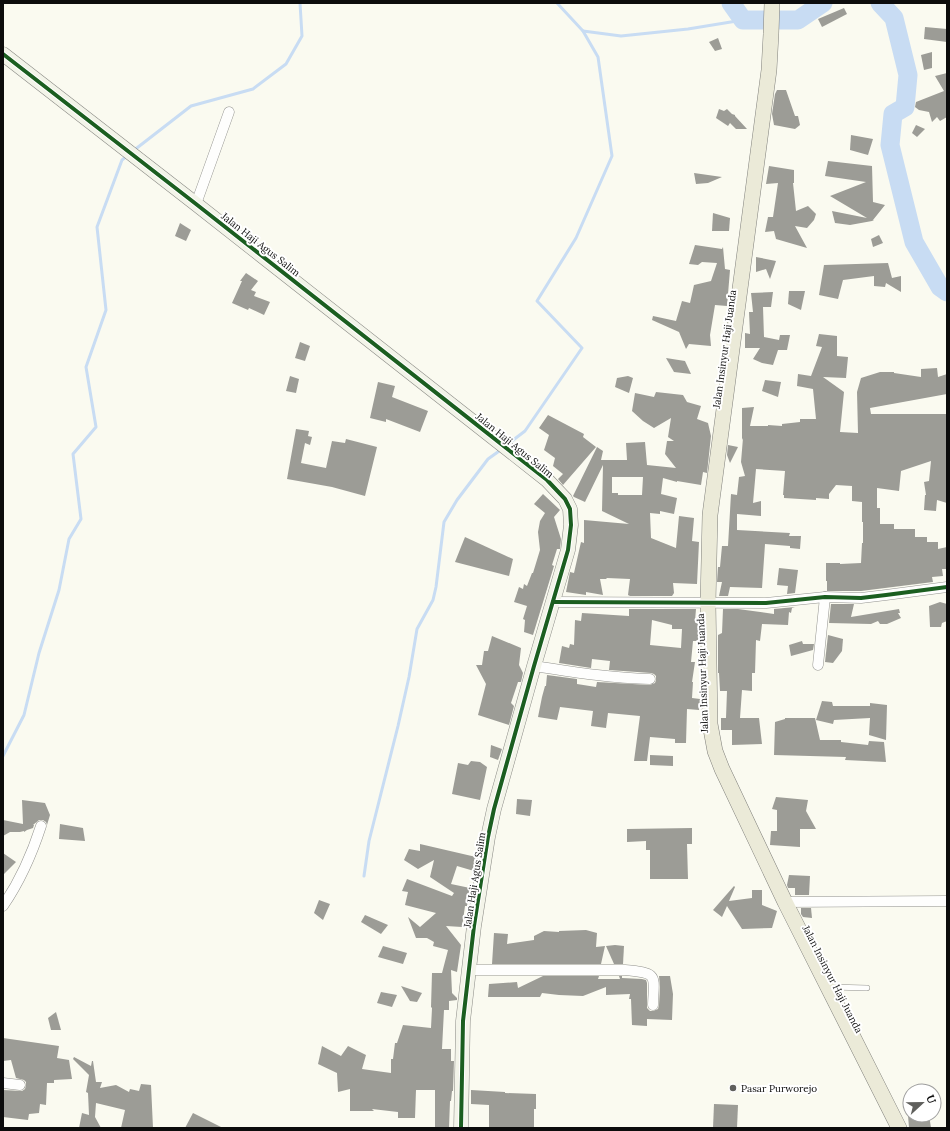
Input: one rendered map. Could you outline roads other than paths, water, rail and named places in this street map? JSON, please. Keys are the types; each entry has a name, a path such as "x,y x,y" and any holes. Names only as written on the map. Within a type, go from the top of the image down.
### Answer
{"main road":[{"name":"Jalan Insinyur Haji Juanda","path":"772,3 768,77 710,515 708,603 710,724 713,743 720,764 785,902 899,1128"}],"street":[{"name":"Jalan Haji Agus Salim","path":"3,54 551,484 565,500 570,509 571,525 568,550 534,666 494,810 488,837 478,896 463,1021 461,1128"},
{"path":"196,204 229,112"},
{"path":"553,602 766,604 825,597 867,597 947,587"},
{"path":"818,665 825,597"},
{"path":"534,666 586,675 650,680"},
{"path":"3,906 25,868 36,843 41,826"},
{"path":"785,902 947,901"},
{"path":"469,970 625,970 646,973 652,976 654,980 653,1006"},
{"path":"3,1083 20,1085"}],"lane":[{"path":"828,986 867,988"}],"waterway":[{"path":"133,151 191,106 253,89 286,64 302,36 300,3"},
{"path":"508,444 525,431 582,348 537,301 576,238 612,156 598,57 583,31 557,3"},
{"path":"731,3 743,20 798,20 823,3"},
{"path":"880,3 894,18 908,75 905,107 893,114 890,145 914,242 940,287 947,292"},
{"path":"583,31 621,36 688,29 743,20"},
{"path":"3,756 24,715 39,653 59,590 69,539 81,519 73,454 96,427 86,367 106,310 97,227 122,160 127,156"},
{"path":"364,876 369,841 398,726 409,677 417,629 433,600 436,587 444,522 457,500 488,459 502,449"}],"place":[{"name":"Pasar Purworejo","path":"733,1088"}]}
